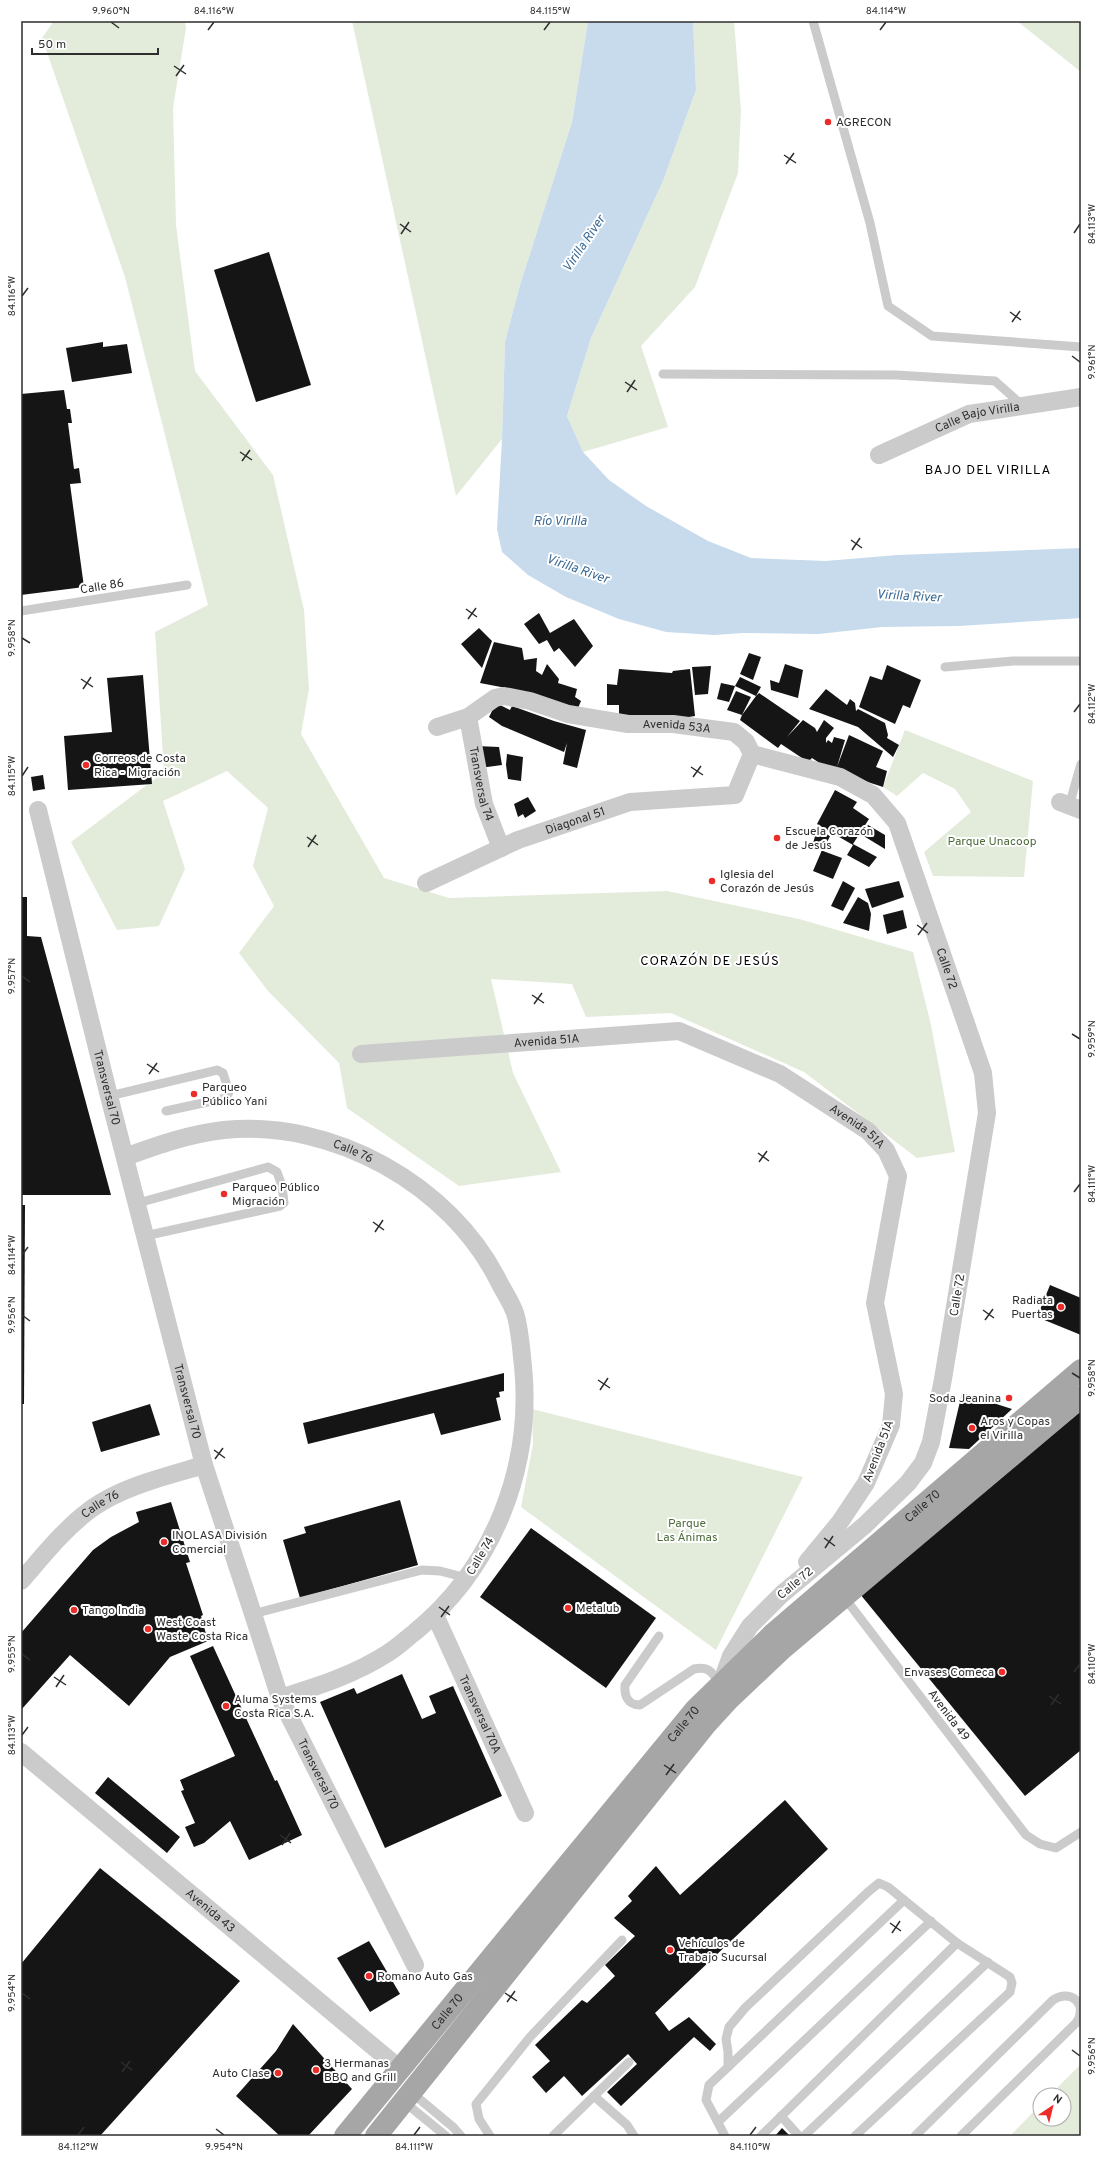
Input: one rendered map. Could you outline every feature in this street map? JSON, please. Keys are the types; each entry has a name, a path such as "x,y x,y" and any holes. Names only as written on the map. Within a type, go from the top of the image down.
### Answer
{"main road":[{"name":"Calle 70","path":"376,2136 701,1730 725,1687 774,1633 1081,1370"},
{"name":"Calle 70","path":"345,2136 695,1710 725,1687 783,1648 1081,1397"}],"street":[{"name":"Calle Bajo Virilla","path":"879,455 969,414 1081,397"},
{"name":"Avenida 53A","path":"437,727 468,717 495,698 504,696 530,701 568,714 628,724 673,724 734,732 746,742 752,754"},
{"name":"Transversal 74","path":"468,717 484,804 501,848"},
{"name":"Diagonal 51","path":"426,883 518,840 630,802 735,795 752,754"},
{"name":"Calle 72","path":"725,1687 731,1656 750,1626 782,1594 865,1525 908,1483 924,1463 931,1442 943,1379 987,1114 983,1073 897,823 873,795 840,777 752,754"},
{"name":"Transversal 70","path":"38,810 109,1096 138,1203 145,1236 204,1465 280,1698 415,1965"},
{"name":"Avenida 51A","path":"361,1054 679,1031 780,1074 868,1131 886,1150 898,1176 875,1303 894,1394 891,1424 866,1483 840,1522 782,1594"},
{"name":"Calle 76","path":"125,1157 174,1139 226,1130 278,1131 329,1141 378,1160 422,1188 460,1224 491,1266 515,1313"},
{"name":"Calle 74","path":"280,1698 337,1681 389,1653 435,1615 467,1578 490,1541 507,1502 518,1465 524,1427 525,1389 515,1313"},
{"name":"Calle 76","path":"21,1581 63,1534 92,1509 137,1485 204,1465"},
{"name":"Transversal 70A","path":"435,1615 525,1813"},
{"name":"Avenida 43","path":"21,1752 400,2069"}],"lane":[{"path":"813,21 870,223 888,306 932,336 1081,347"},
{"path":"663,374 896,375 995,381 1023,406"},
{"name":"Calle 86","path":"21,611 188,585"},
{"path":"946,667 1013,661 1081,661"},
{"path":"1070,806 1081,764"},
{"path":"109,1096 217,1070 224,1073 229,1092 226,1098 166,1111"},
{"path":"138,1203 268,1167 277,1172 282,1186 284,1203 280,1206 145,1236"},
{"path":"253,1614 422,1570 440,1571 467,1578"},
{"name":"Avenida 49","path":"844,1596 1026,1835 1040,1844 1056,1848 1081,1832"},
{"path":"659,1636 625,1685 624,1694 627,1699 635,1705 640,1705 694,1668 703,1667 710,1670 725,1687"},
{"path":"728,2067 726,2039 729,2027 751,2003 879,1883 888,1887 957,1943 1010,1977 1012,1982 1010,1992 855,2136"},
{"path":"725,2136 706,2100 709,2085 904,1900"},
{"path":"718,2122 931,1922"},
{"path":"490,2136 479,2119 476,2104 530,2037 622,1940"},
{"path":"761,2136 957,1943"},
{"path":"804,2136 988,1962"},
{"path":"915,2136 1053,2000 1059,1996 1068,1996 1077,2001 1081,2009 1080,2017 1076,2023 961,2136"},
{"path":"553,2136 629,2062"},
{"path":"594,2096 627,2126 634,2136"},
{"path":"407,2097 446,2136"},
{"path":"407,2097 453,2127 461,2136"},
{"path":"781,2116 799,2136"}],"green space":[{"path":"54,21 185,21 186,28 173,108 176,225 195,371 273,475 304,610 309,689 301,734 384,878 449,898 667,891 799,919 913,952 931,1025 955,1152 917,1158 804,1072 671,1013 586,1017 572,984 491,979 513,1073 561,1172 459,1186 347,1108 339,1063 268,991 239,953 274,906 253,866 268,808 227,771 163,801 185,869 159,926 117,930 71,842 164,772 155,632 208,605 125,277 42,38"},
{"path":"352,21 588,21 572,122 520,285 505,342 502,439 456,496"},
{"path":"693,21 734,21 741,110 738,173 695,287 641,346 668,427 583,452 567,416 591,338 663,181 696,90"},
{"path":"1017,21 1081,21 1081,72"},
{"name":"Parque Unacoop","path":"905,730 1033,781 1024,877 933,876 924,852 971,812 955,789 923,773 897,796 883,787"},
{"name":"Parque Las Ánimas","path":"532,1409 803,1477 716,1650 521,1507 533,1444"},
{"path":"1081,2064 1081,2136 1010,2136 1032,2113 1032,2127 1072,2127 1072,2087 1058,2087"}],"water":[{"name":"Río Virilla","path":"588,21 693,21 696,90 663,181 591,338 567,416 583,452 609,480 646,506 708,541 751,558 825,561 898,555 1081,548 1081,618 959,626 882,627 819,634 743,633 714,635 666,632 619,619 566,597 528,575 502,552 497,529 505,342 520,285 572,122"}],"building":[{"path":"269,252 311,385 256,402 214,270"},
{"path":"103,342 103,347 127,344 132,373 72,382 66,348"},
{"path":"64,390 67,409 70,409 72,423 68,423 74,469 79,468 81,483 70,484 84,587 21,595 21,394"},
{"path":"539,613 550,633 574,619 593,646 575,667 559,648 554,652 547,640 539,644 524,624"},
{"path":"479,628 492,641 482,668 461,644"},
{"path":"494,642 522,648 524,660 537,658 536,671 542,675 547,664 559,679 558,683 577,689 575,697 581,701 578,708 516,690 480,683"},
{"path":"749,653 761,657 753,680 740,674"},
{"path":"785,664 803,670 798,698 771,690 770,680 779,683"},
{"path":"887,665 921,680 910,708 903,705 895,724 859,707 870,676 882,680"},
{"path":"711,666 708,694 695,695 692,667"},
{"path":"619,669 672,673 673,671 690,669 695,716 676,719 619,715 619,705 607,705 607,684 617,685"},
{"path":"143,675 152,784 68,790 64,736 112,732 107,678"},
{"path":"740,677 761,687 756,696 735,686"},
{"path":"721,683 735,686 729,702 717,699"},
{"path":"826,689 847,705 850,699 855,703 856,711 858,709 885,723 888,735 887,738 899,745 893,757 858,727 809,709"},
{"path":"736,691 751,697 742,715 727,710"},
{"path":"759,693 800,721 787,737 803,720 815,728 817,732 824,720 834,728 826,738 826,743 828,740 832,743 834,737 845,740 837,767 849,735 883,751 876,767 887,771 883,787 819,766 818,762 812,758 808,762 781,744 778,748 740,720"},
{"path":"496,703 510,710 512,706 554,721 586,730 577,768 563,764 567,743 564,752 502,726 489,717"},
{"path":"476,746 499,747 502,765 480,768"},
{"path":"507,754 523,757 521,781 508,779 506,765"},
{"path":"43,775 45,789 33,791 31,777"},
{"path":"835,790 857,802 853,808 869,819 853,844 877,857 869,867 847,855 853,845 817,824"},
{"path":"528,797 536,811 525,818 523,814 518,817 514,804"},
{"path":"868,825 885,835 885,849 862,835"},
{"path":"817,829 830,836 823,851 842,858 833,879 813,871 822,850 812,847"},
{"path":"843,881 855,888 843,911 831,906"},
{"path":"899,881 904,897 872,908 865,889"},
{"path":"21,897 27,897 27,936 41,937 111,1195 21,1195"},
{"path":"858,897 868,903 871,914 869,931 843,923"},
{"path":"903,910 907,928 887,934 883,915"},
{"path":"21,1205 25,1205 24,1404 21,1404"},
{"name":"Radiata Puertas","path":"1050,1285 1081,1298 1081,1335 1037,1317"},
{"path":"504,1373 504,1391 499,1392 500,1397 496,1398 501,1420 441,1435 434,1413 308,1444 303,1423"},
{"name":"Aros y Copas el Virilla","path":"962,1393 1012,1409 969,1449 949,1448"},
{"path":"150,1404 160,1435 101,1452 92,1422"},
{"name":"Envases Comeca","path":"1081,1411 1081,1750 1025,1796 860,1594"},
{"path":"400,1500 418,1565 300,1598 283,1540 306,1533 304,1527"},
{"path":"171,1502 190,1562 186,1563 203,1615 201,1616 208,1641 170,1657 129,1706 70,1655 21,1710 21,1633 93,1550 111,1537 139,1522 136,1512"},
{"name":"Metalub","path":"531,1528 656,1618 606,1688 480,1597"},
{"name":"Aluma Systems Costa Rica S.A.","path":"213,1646 275,1781 277,1780 302,1835 249,1860 230,1821 204,1843 194,1847 185,1827 195,1823 181,1791 184,1790 180,1780 235,1756 190,1656"},
{"path":"402,1674 422,1719 436,1713 429,1696 453,1686 502,1796 385,1848 320,1702 354,1688 357,1694"},
{"path":"108,1777 180,1837 167,1853 95,1793"},
{"name":"Vehículos de Trabajo Sucursal","path":"785,1800 828,1849 655,2013 669,2031 689,2017 716,2044 710,2051 694,2037 621,2106 607,2092 637,2064 628,2054 582,2096 564,2076 546,2093 532,2077 550,2061 535,2045 582,2000 587,2003 615,1976 605,1965 635,1936 614,1918 632,1901 628,1896 656,1866 680,1895"},
{"path":"100,1868 240,1981 100,2136 21,2136 21,1964"},
{"name":"Romano Auto Gas","path":"369,1941 400,1994 370,2012 337,1958"},
{"name":"Auto Clase","path":"293,2024 352,2089 308,2136 280,2136 236,2096 276,2051"},
{"path":"782,2128 790,2136 775,2136"}],"place":[{"name":"AGRECON","path":"828,122"},
{"name":"Correos de Costa Rica - Migración","path":"86,765"},
{"name":"Escuela Corazón de Jesús","path":"777,838"},
{"name":"Iglesia del Corazón de Jesús","path":"712,881"},
{"name":"Parqueo Público Yani","path":"194,1094"},
{"name":"Parqueo Público Migración","path":"224,1194"},
{"name":"Radiata Puertas","path":"1061,1307"},
{"name":"Soda Jeanina","path":"1009,1398"},
{"name":"Aros y Copas el Virilla","path":"972,1428"},
{"name":"INOLASA División Comercial","path":"164,1542"},
{"name":"Metalub","path":"568,1608"},
{"name":"Tango India","path":"74,1610"},
{"name":"West Coast Waste Costa Rica","path":"148,1629"},
{"name":"Envases Comeca","path":"1002,1672"},
{"name":"Aluma Systems Costa Rica S.A.","path":"226,1706"},
{"name":"Vehículos de Trabajo Sucursal","path":"670,1950"},
{"name":"Romano Auto Gas","path":"369,1976"},
{"name":"3 Hermanas BBQ and Grill","path":"316,2070"},
{"name":"Auto Clase","path":"278,2073"}],"district":[{"name":"BAJO DEL VIRILLA","path":"988,469"},
{"name":"CORAZÓN DE JESÚS","path":"710,960"}],"water label":[{"name":"Virilla River","path":"583,243"},
{"name":"Virilla River","path":"578,568"},
{"name":"Virilla River","path":"909,595"}]}
